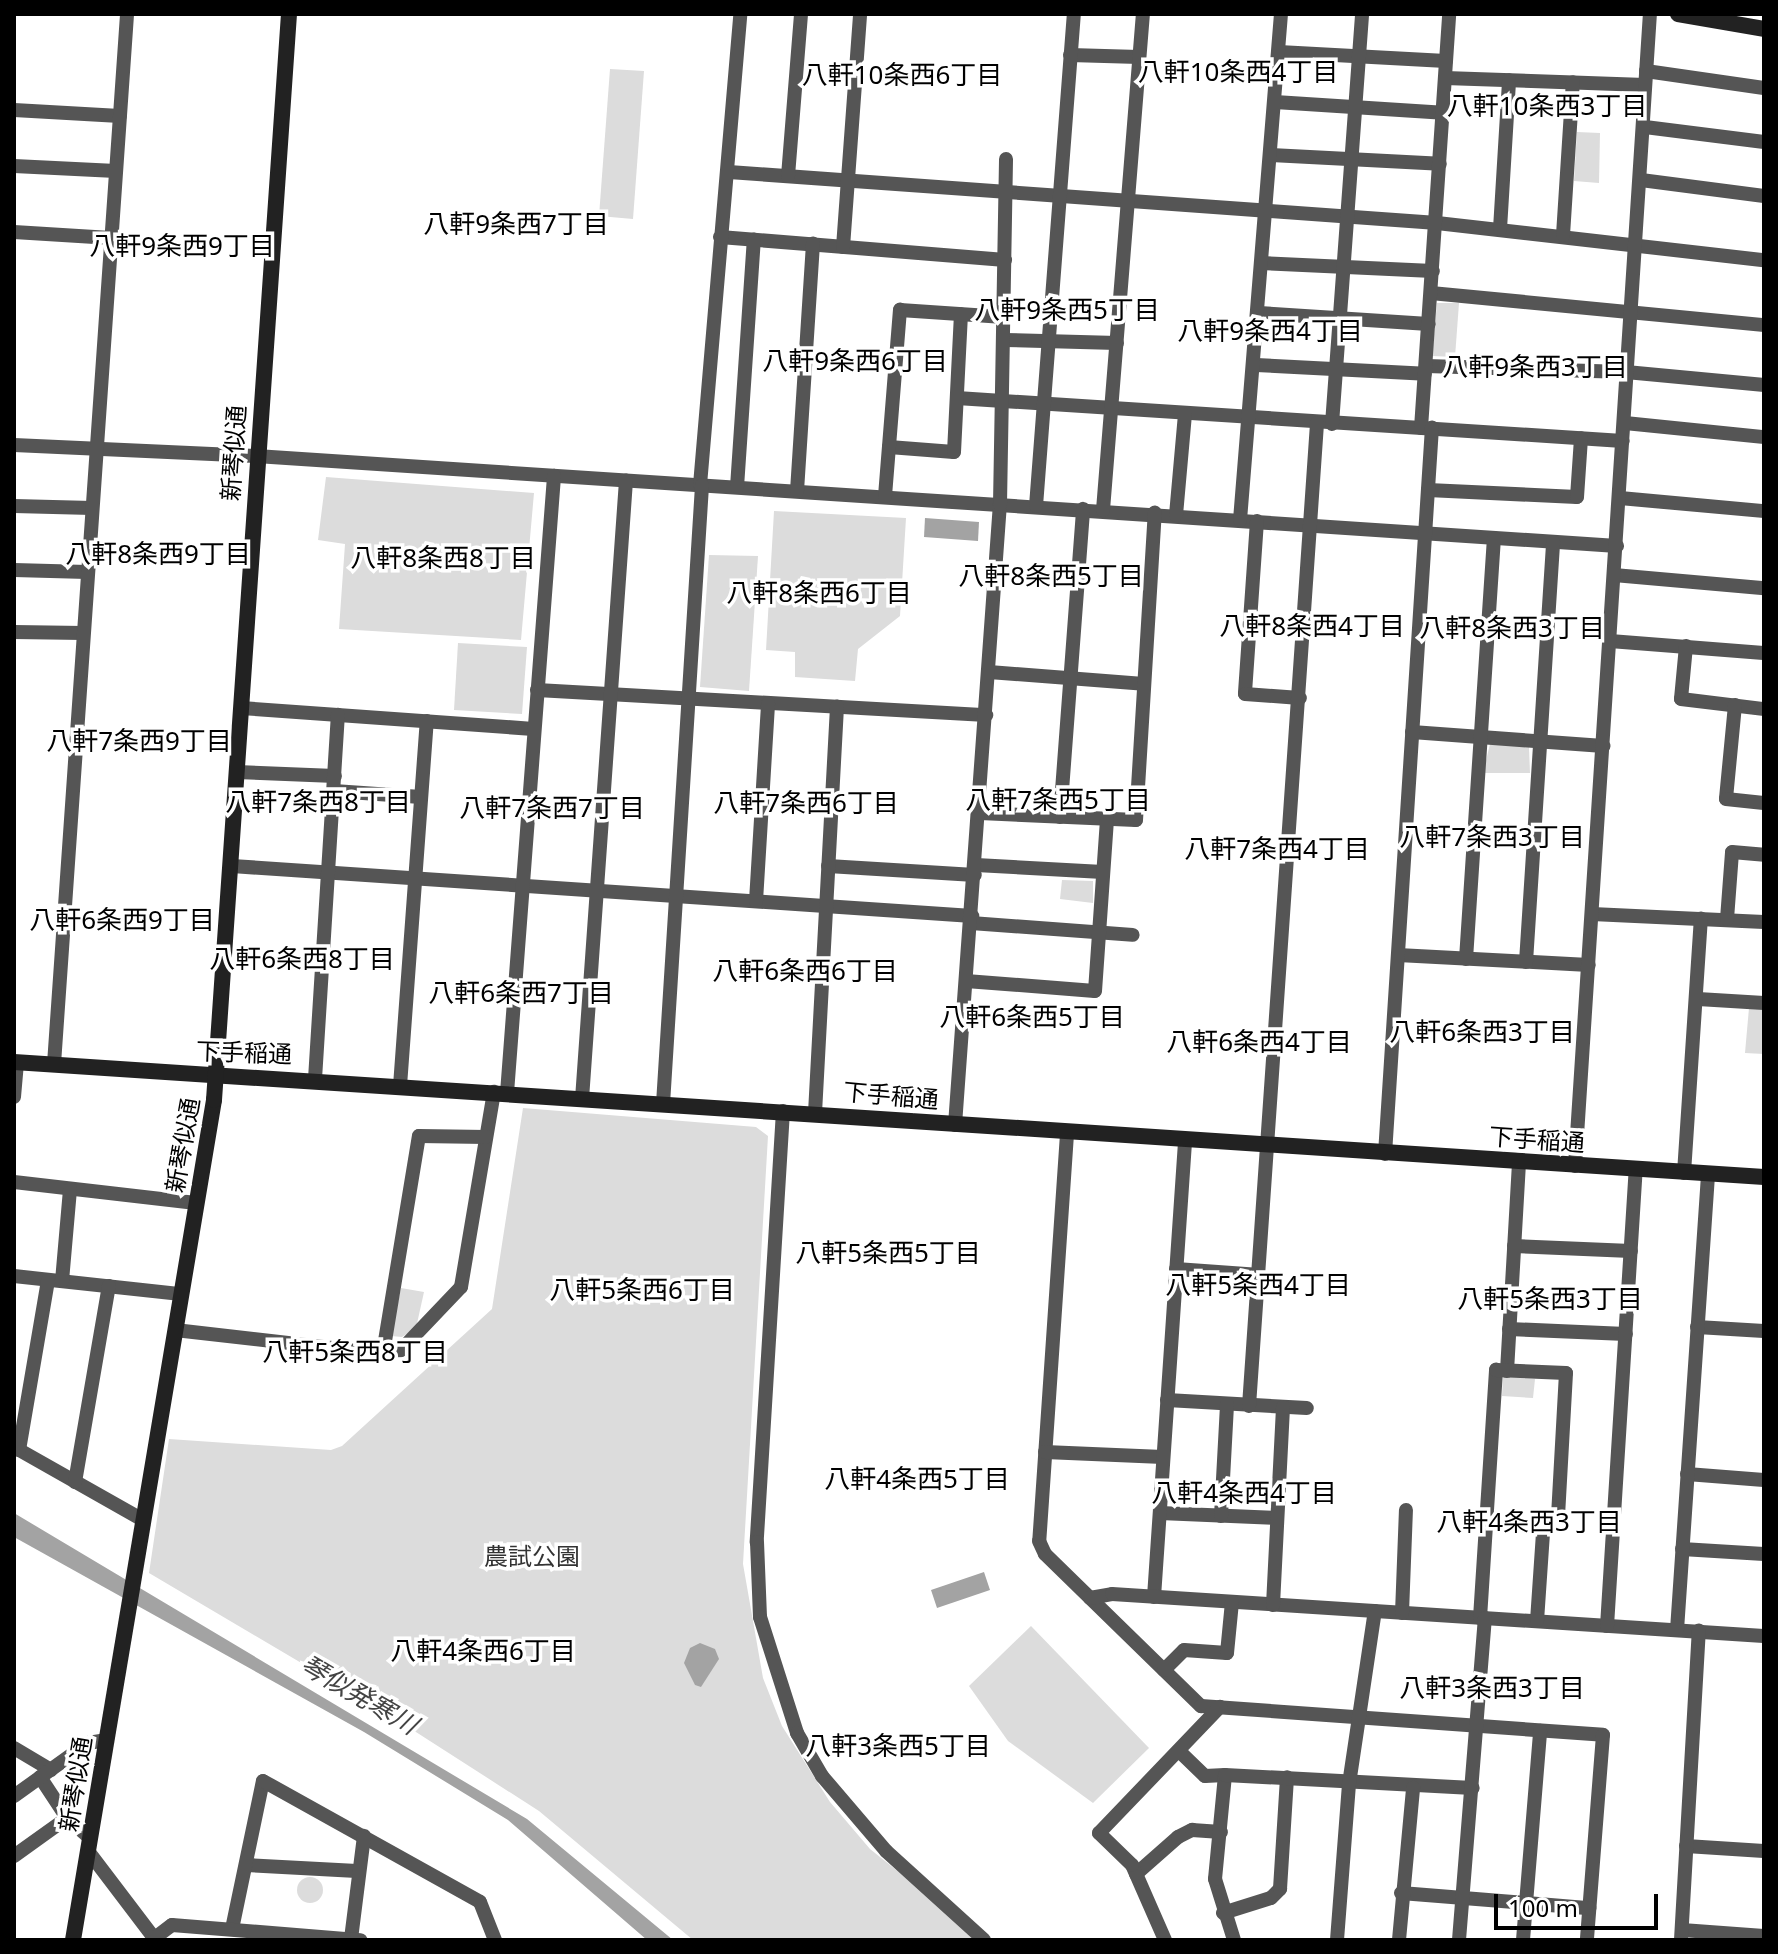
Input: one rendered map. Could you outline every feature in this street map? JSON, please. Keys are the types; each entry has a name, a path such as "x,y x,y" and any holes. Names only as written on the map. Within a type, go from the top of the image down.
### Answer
{"street":[{"path":"54,1064 127,14"},
{"name":"新琴似通","path":"73,1940 217,1074 256,456 289,14"},
{"path":"663,1104 701,485 740,14"},
{"path":"788,176 801,14"},
{"path":"843,247 860,14"},
{"path":"1036,506 1041,407 1074,14"},
{"path":"1103,510 1143,14"},
{"path":"1240,520 1256,365 1281,14"},
{"path":"1249,1406 1270,1147 1312,526 1335,371 1362,14"},
{"path":"1385,1154 1428,490 1426,370 1449,14"},
{"path":"1575,1166 1650,14"},
{"path":"1678,14 1764,29"},
{"path":"1279,52 1446,61"},
{"path":"1070,55 1139,57"},
{"path":"1445,78 1573,82 1646,78 1764,88"},
{"path":"1500,229 1509,80"},
{"path":"1563,235 1573,82"},
{"path":"1275,102 1443,113"},
{"path":"14,110 120,116"},
{"path":"1645,127 1764,142"},
{"path":"1271,155 1440,164"},
{"path":"955,1125 1000,504 1006,159"},
{"path":"14,166 116,171"},
{"path":"729,172 1437,223 1635,242 1764,260"},
{"path":"1641,180 1764,196"},
{"path":"14,232 111,238"},
{"path":"720,237 1005,260"},
{"path":"737,487 754,240"},
{"path":"797,491 813,244"},
{"path":"1261,263 1433,271"},
{"path":"1431,293 1764,325"},
{"path":"885,496 900,310 1004,317"},
{"path":"1259,313 1429,324"},
{"path":"889,447 954,452 961,314"},
{"path":"1004,340 1117,343"},
{"path":"1256,365 1335,371 1626,372 1764,385"},
{"path":"957,398 1041,407 1623,441"},
{"path":"1176,515 1185,415"},
{"path":"1625,423 1764,437"},
{"path":"1428,490 1577,497 1581,438"},
{"path":"14,445 256,456 1155,513 1617,546"},
{"path":"175,1330 383,1353 401,1350 461,1287 486,1137 501,1093 554,476"},
{"path":"582,1099 626,481"},
{"path":"1620,498 1764,511"},
{"path":"14,506 92,508"},
{"path":"1060,817 1083,509"},
{"path":"980,813 1136,820 1155,513"},
{"path":"1257,521 1245,694 1300,698"},
{"path":"1466,959 1494,538"},
{"path":"1526,962 1553,542"},
{"path":"14,570 87,572"},
{"path":"1614,575 1764,588"},
{"path":"14,632 83,633"},
{"path":"1610,641 1764,653"},
{"path":"1686,646 1681,699 1764,709"},
{"path":"989,672 1144,684"},
{"path":"537,690 986,715"},
{"path":"756,901 768,703"},
{"path":"1735,705 1726,799 1764,803"},
{"path":"815,1113 837,707"},
{"path":"241,708 533,729"},
{"path":"315,1079 338,715"},
{"path":"400,1086 427,721"},
{"path":"1412,732 1603,746"},
{"path":"237,772 421,797"},
{"path":"966,981 1095,991 1107,819"},
{"path":"1727,919 1732,852 1764,855"},
{"path":"232,866 826,906 1133,935"},
{"path":"828,866 1103,872"},
{"path":"1592,914 1764,922"},
{"path":"1684,1173 1701,919"},
{"path":"1398,955 1589,965"},
{"path":"1698,999 1764,1003"},
{"path":"14,1097 16,1062"},
{"name":"下手稲通","path":"16,1062 815,1113 1067,1134 1764,1177"},
{"path":"783,1111 757,1542 760,1617 797,1733 822,1776 886,1851 984,1940"},
{"path":"1067,1134 1039,1541 1090,1598 1201,1706 1603,1735 1587,1940"},
{"path":"383,1353 419,1136 486,1137"},
{"path":"1154,1597 1185,1141"},
{"path":"1507,1371 1519,1162"},
{"path":"1607,1626 1636,1169"},
{"path":"1677,1630 1708,1174"},
{"path":"14,1182 196,1203"},
{"path":"70,1189 55,1280 17,1449 143,1520"},
{"path":"1514,1246 1631,1251"},
{"path":"1176,1269 1260,1275"},
{"path":"14,1276 181,1294"},
{"path":"75,1482 109,1286"},
{"path":"1697,1327 1764,1331"},
{"path":"1509,1329 1626,1334"},
{"path":"1459,1940 1473,1788 1474,1726 1496,1370 1566,1373 1558,1515 1543,1533 1537,1621"},
{"path":"1167,1400 1307,1408"},
{"path":"1221,1516 1227,1404"},
{"path":"1273,1605 1283,1407"},
{"path":"1045,1452 1163,1457"},
{"path":"1687,1474 1764,1480"},
{"path":"1402,1613 1406,1510"},
{"path":"1160,1513 1277,1518"},
{"path":"1682,1549 1764,1554"},
{"path":"1090,1598 1154,1597 1764,1636"},
{"path":"1164,1670 1184,1650 1227,1653 1232,1602"},
{"path":"1337,1940 1349,1784 1375,1611"},
{"path":"1699,1631 1682,1935 1764,1936"},
{"path":"1165,1940 1136,1874 1099,1833 1220,1707"},
{"path":"1523,1940 1540,1731"},
{"path":"14,1796 88,1743 107,1740"},
{"path":"14,1748 45,1774 67,1818 89,1844 153,1939 172,1925 221,1933 360,1940"},
{"path":"1179,1751 1205,1776 1287,1777 1413,1788 1473,1788"},
{"path":"1225,1775 1215,1879 1223,1913 1234,1940"},
{"path":"1223,1913 1271,1898 1280,1889 1287,1777"},
{"path":"221,1933 246,1865 263,1781 480,1902 495,1940"},
{"path":"1399,1940 1413,1788"},
{"path":"14,1856 67,1818"},
{"path":"1136,1874 1178,1837 1192,1830 1221,1832"},
{"path":"351,1939 357,1871 364,1836"},
{"path":"1686,1846 1764,1851"},
{"path":"246,1865 357,1871"},
{"path":"1401,1893 1589,1908"}],"green space":[{"path":"610,69 644,71 633,219 599,216"},
{"path":"1577,132 1600,133 1599,183 1574,181"},
{"path":"1437,303 1459,303 1455,357 1432,356"},
{"path":"326,477 534,493 521,640 339,629 345,544 318,540"},
{"path":"774,511 906,518 900,616 858,649 855,681 795,677 795,652 766,650"},
{"path":"709,555 758,556 749,691 700,687"},
{"path":"458,643 527,647 522,714 454,710"},
{"path":"1490,744 1529,747 1530,773 1483,773"},
{"path":"1062,880 1093,881 1093,903 1060,899"},
{"path":"1749,1008 1764,1009 1764,1054 1745,1053"},
{"name":"農試公園","path":"523,1108 756,1127 768,1136 743,1564 763,1678 782,1726 830,1802 870,1849 950,1913 974,1940 693,1940 539,1811 391,1716 149,1573 169,1439 331,1450 342,1446 492,1309"},
{"path":"401,1288 424,1292 416,1328 402,1337 391,1336"},
{"path":"1503,1377 1535,1379 1533,1398 1502,1396"},
{"path":"1031,1626 1149,1748 1093,1803 1008,1741 969,1686"},
{"path":"310,1877 319,1881 323,1890 319,1899 310,1903 301,1899 297,1890 301,1881"}],"shaded area":[{"path":"925,518 979,522 978,541 924,537"},
{"path":"14,1513 527,1819 673,1940 647,1940 508,1820 364,1732 14,1537"},
{"path":"984,1572 990,1590 937,1608 931,1590"},
{"path":"700,1643 715,1649 719,1659 701,1687 695,1685 684,1663 690,1648"}],"district":[{"name":"八軒10条西4丁目","path":"1238,72"},
{"name":"八軒10条西6丁目","path":"902,75"},
{"name":"八軒10条西3丁目","path":"1547,106"},
{"name":"八軒9条西7丁目","path":"516,224"},
{"name":"八軒9条西9丁目","path":"182,246"},
{"name":"八軒9条西5丁目","path":"1067,310"},
{"name":"八軒9条西4丁目","path":"1270,331"},
{"name":"八軒9条西6丁目","path":"855,361"},
{"name":"八軒9条西3丁目","path":"1535,367"},
{"name":"八軒8条西9丁目","path":"158,554"},
{"name":"八軒8条西8丁目","path":"443,558"},
{"name":"八軒8条西5丁目","path":"1051,576"},
{"name":"八軒8条西6丁目","path":"819,593"},
{"name":"八軒8条西4丁目","path":"1312,626"},
{"name":"八軒8条西3丁目","path":"1512,628"},
{"name":"八軒7条西9丁目","path":"139,741"},
{"name":"八軒7条西5丁目","path":"1058,800"},
{"name":"八軒7条西8丁目","path":"318,802"},
{"name":"八軒7条西6丁目","path":"806,803"},
{"name":"八軒7条西7丁目","path":"552,808"},
{"name":"八軒7条西3丁目","path":"1492,837"},
{"name":"八軒7条西4丁目","path":"1277,849"},
{"name":"八軒6条西9丁目","path":"122,920"},
{"name":"八軒6条西8丁目","path":"302,959"},
{"name":"八軒6条西6丁目","path":"805,971"},
{"name":"八軒6条西7丁目","path":"521,993"},
{"name":"八軒6条西5丁目","path":"1032,1017"},
{"name":"八軒6条西3丁目","path":"1482,1032"},
{"name":"八軒6条西4丁目","path":"1259,1042"},
{"name":"八軒5条西5丁目","path":"888,1253"},
{"name":"八軒5条西4丁目","path":"1258,1285"},
{"name":"八軒5条西6丁目","path":"642,1290"},
{"name":"八軒5条西3丁目","path":"1550,1299"},
{"name":"八軒5条西8丁目","path":"355,1352"},
{"name":"八軒4条西5丁目","path":"917,1479"},
{"name":"八軒4条西4丁目","path":"1244,1493"},
{"name":"八軒4条西3丁目","path":"1529,1522"},
{"name":"八軒4条西6丁目","path":"483,1651"},
{"name":"八軒3条西3丁目","path":"1492,1688"},
{"name":"八軒3条西5丁目","path":"898,1746"}],"water label":[{"name":"琴似発寒川","path":"359,1695"}]}
